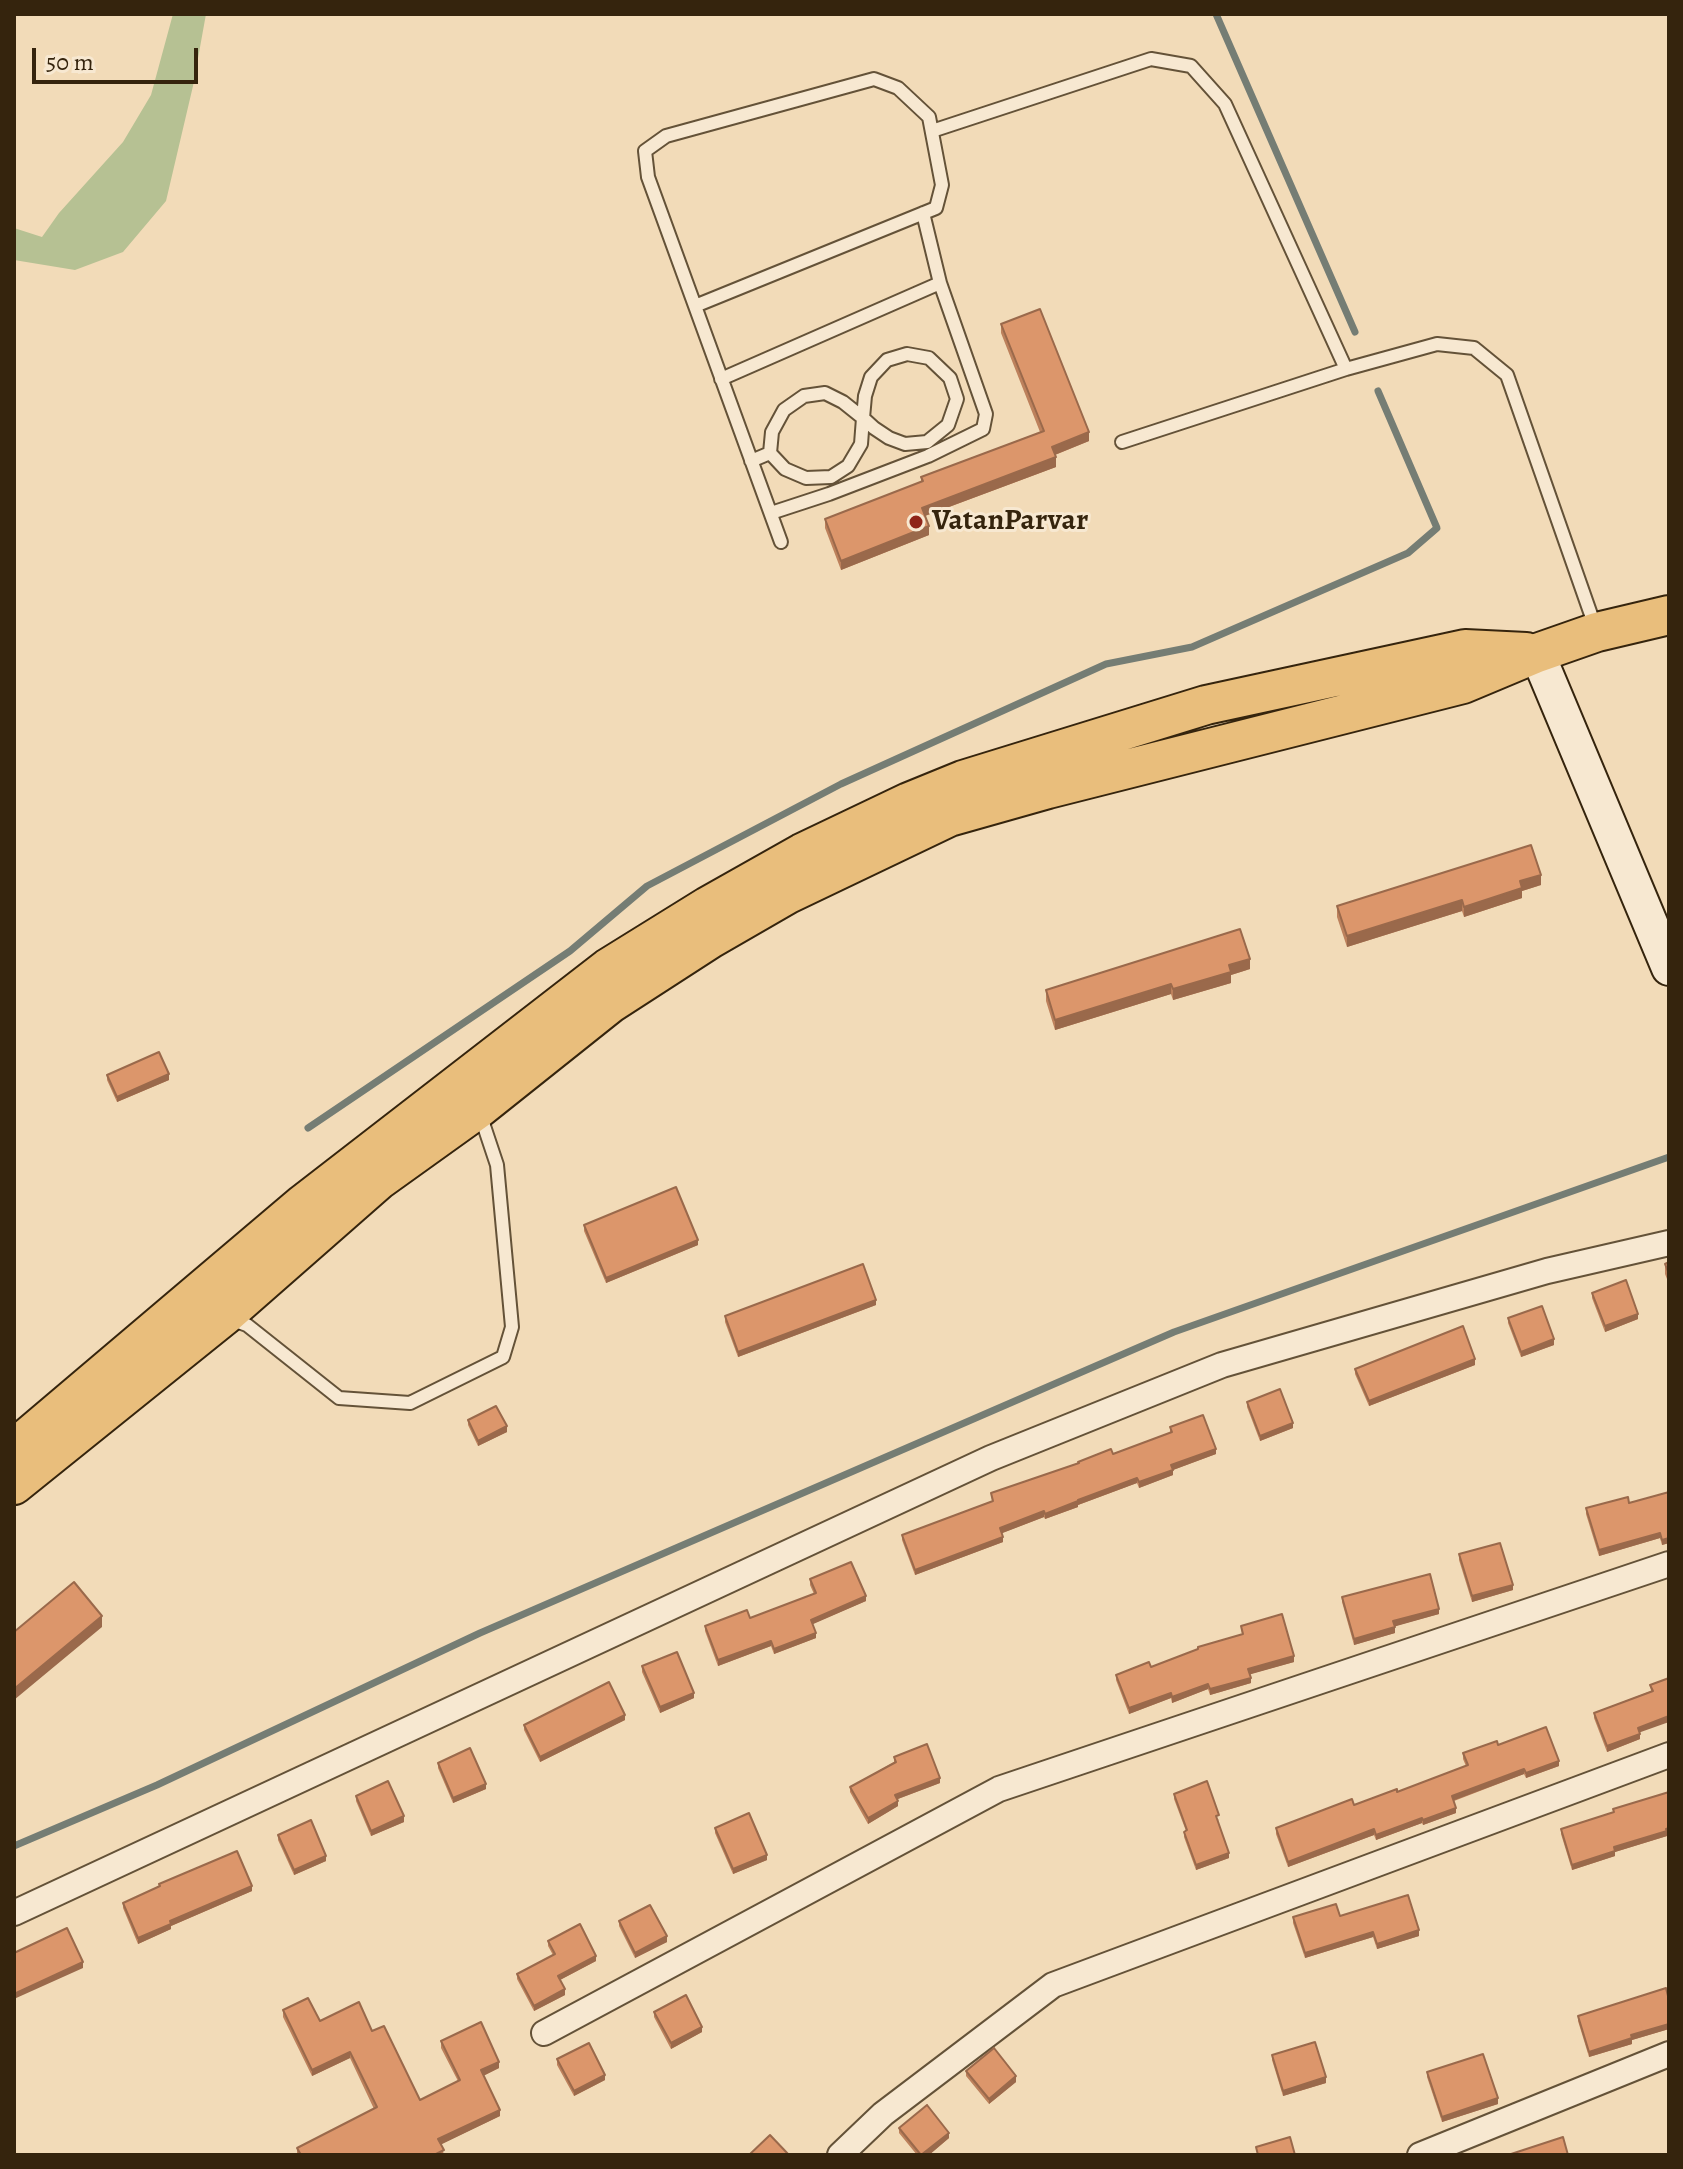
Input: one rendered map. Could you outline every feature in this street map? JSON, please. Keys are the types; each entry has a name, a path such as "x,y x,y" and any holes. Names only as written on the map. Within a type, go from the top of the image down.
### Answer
{"main road":[{"path":"14,1485 224,1316 379,1180 478,1109 611,1003 710,939 788,894 949,817 1063,785 1463,684 1597,632 1669,615"},
{"path":"14,1449 303,1204 527,1029 608,968 802,853 963,780 1206,705 1465,649 1537,653"},
{"path":"1537,653 1669,968"}],"street":[{"path":"14,1913 991,1458 1222,1365 1547,1271 1669,1243"},
{"path":"544,2033 999,1789 1669,1564"},
{"path":"840,2155 883,2114 1053,1985 1669,1755"},
{"path":"1420,2155 1669,2054"}],"lane":[{"path":"932,131 1151,59 1191,66 1225,104 1346,369"},
{"path":"695,306 936,208 942,185 929,117 898,88 874,79 666,136 645,151 648,177 721,379 781,542"},
{"path":"771,513 928,456 983,429 986,414 940,283 923,213"},
{"path":"721,379 940,283"},
{"path":"1122,442 1346,369 1437,344 1474,348 1507,375 1597,632"},
{"path":"863,418 861,444 848,466 831,477 806,478 785,469 770,453 772,432 784,410 804,396 825,393 843,402 863,418 889,438 905,444 927,442 948,425 957,399 950,378 929,358 907,354 887,360 871,377 863,418"},
{"path":"751,461 770,453"},
{"path":"224,1316 247,1325 339,1398 410,1403 503,1357 512,1327 497,1165 478,1109"}],"green space":[{"path":"173,14 206,14 166,201 123,252 75,270 14,260 14,228 42,237 59,213 123,142 151,95"}],"building":[{"path":"1040,309 1089,432 1052,447 1056,457 922,508 929,526 841,561 825,519 923,481 921,477 1044,431 1001,324"},
{"path":"1531,845 1541,875 1520,881 1522,888 1464,907 1462,900 1347,936 1337,906"},
{"path":"1240,929 1250,959 1229,965 1231,972 1173,989 1171,984 1055,1020 1046,990"},
{"path":"159,1052 169,1074 117,1097 107,1075"},
{"path":"676,1187 698,1240 606,1278 584,1225"},
{"path":"863,1264 876,1300 738,1352 725,1316"},
{"path":"1626,1280 1638,1314 1605,1326 1592,1293"},
{"path":"1542,1306 1554,1339 1521,1352 1508,1318"},
{"path":"1463,1326 1475,1359 1369,1401 1355,1369"},
{"path":"1280,1389 1293,1423 1260,1436 1247,1402"},
{"path":"496,1406 507,1426 478,1441 468,1420"},
{"path":"1203,1415 1216,1449 1171,1465 1173,1470 1139,1482 1137,1478 1000,1528 1003,1537 915,1570 902,1535 993,1501 991,1493 1111,1449 1113,1454 1172,1432 1170,1427"},
{"path":"1669,1492 1669,1538 1662,1540 1660,1533 1599,1550 1586,1508 1628,1497 1629,1503"},
{"path":"1500,1543 1513,1585 1472,1596 1459,1554"},
{"path":"851,1562 866,1596 811,1620 816,1633 774,1649 771,1641 718,1660 705,1626 747,1610 750,1618 816,1593 810,1579"},
{"path":"1430,1574 1439,1609 1393,1621 1395,1627 1354,1639 1342,1597"},
{"path":"74,1582 102,1616 14,1689 14,1632"},
{"path":"1282,1614 1294,1656 1248,1669 1251,1678 1210,1689 1208,1684 1172,1697 1171,1693 1129,1708 1116,1675 1149,1662 1151,1667 1198,1647 1243,1634 1241,1626"},
{"path":"677,1652 694,1693 660,1707 642,1666"},
{"path":"1669,1678 1669,1716 1638,1728 1640,1734 1607,1746 1594,1713 1653,1691 1650,1685"},
{"path":"609,1682 625,1715 540,1757 524,1725"},
{"path":"1546,1727 1559,1761 1526,1773 1524,1769 1452,1796 1456,1808 1376,1835 1374,1829 1288,1862 1276,1828 1352,1799 1354,1805 1397,1789 1397,1792 1468,1765 1463,1753 1497,1741 1498,1745"},
{"path":"927,1744 940,1778 895,1795 898,1801 868,1818 850,1787 896,1762 894,1757"},
{"path":"470,1748 486,1784 453,1798 438,1763"},
{"path":"388,1781 404,1816 371,1831 356,1796"},
{"path":"1207,1781 1229,1853 1196,1865 1174,1794"},
{"path":"1669,1792 1667,1831 1614,1847 1615,1851 1572,1865 1561,1829"},
{"path":"749,1813 767,1855 733,1869 715,1828"},
{"path":"311,1820 326,1856 294,1870 278,1835"},
{"path":"237,1851 252,1886 138,1938 123,1903"},
{"path":"1408,1895 1419,1930 1377,1944 1373,1932 1305,1953 1293,1917 1336,1904 1340,1916"},
{"path":"650,1905 667,1936 635,1953 619,1921"},
{"path":"580,1924 596,1956 558,1976 565,1989 534,2006 517,1974 555,1954 548,1941"},
{"path":"67,1928 83,1962 14,1994 14,1953"},
{"path":"1666,1988 1669,2024 1589,2052 1578,2016"},
{"path":"686,1995 702,2027 671,2043 654,2012"},
{"path":"308,1998 320,2021 359,2002 372,2031 384,2026 420,2100 460,2080 441,2041 481,2022 499,2062 481,2070 500,2110 438,2139 444,2150 434,2155 301,2155 297,2148 377,2107 350,2052 312,2070 283,2010"},
{"path":"1315,2042 1326,2077 1283,2091 1272,2055"},
{"path":"589,2043 605,2075 574,2091 557,2059"},
{"path":"994,2048 1016,2076 989,2099 966,2071"},
{"path":"1483,2054 1498,2098 1442,2117 1427,2072"},
{"path":"927,2105 949,2133 921,2155 899,2128"},
{"path":"770,2135 789,2155 749,2155"},
{"path":"1290,2137 1295,2155 1258,2155 1256,2147"},
{"path":"1563,2137 1568,2155 1508,2155"}],"waterway":[{"path":"1216,14 1355,332"},
{"path":"308,1128 570,951 647,886 841,784 1106,664 1192,647 1408,553 1437,528 1378,391"},
{"path":"14,1846 157,1785 480,1633 1174,1332 1669,1157"}],"place":[{"name":"VatanParvar","path":"916,522"}]}
